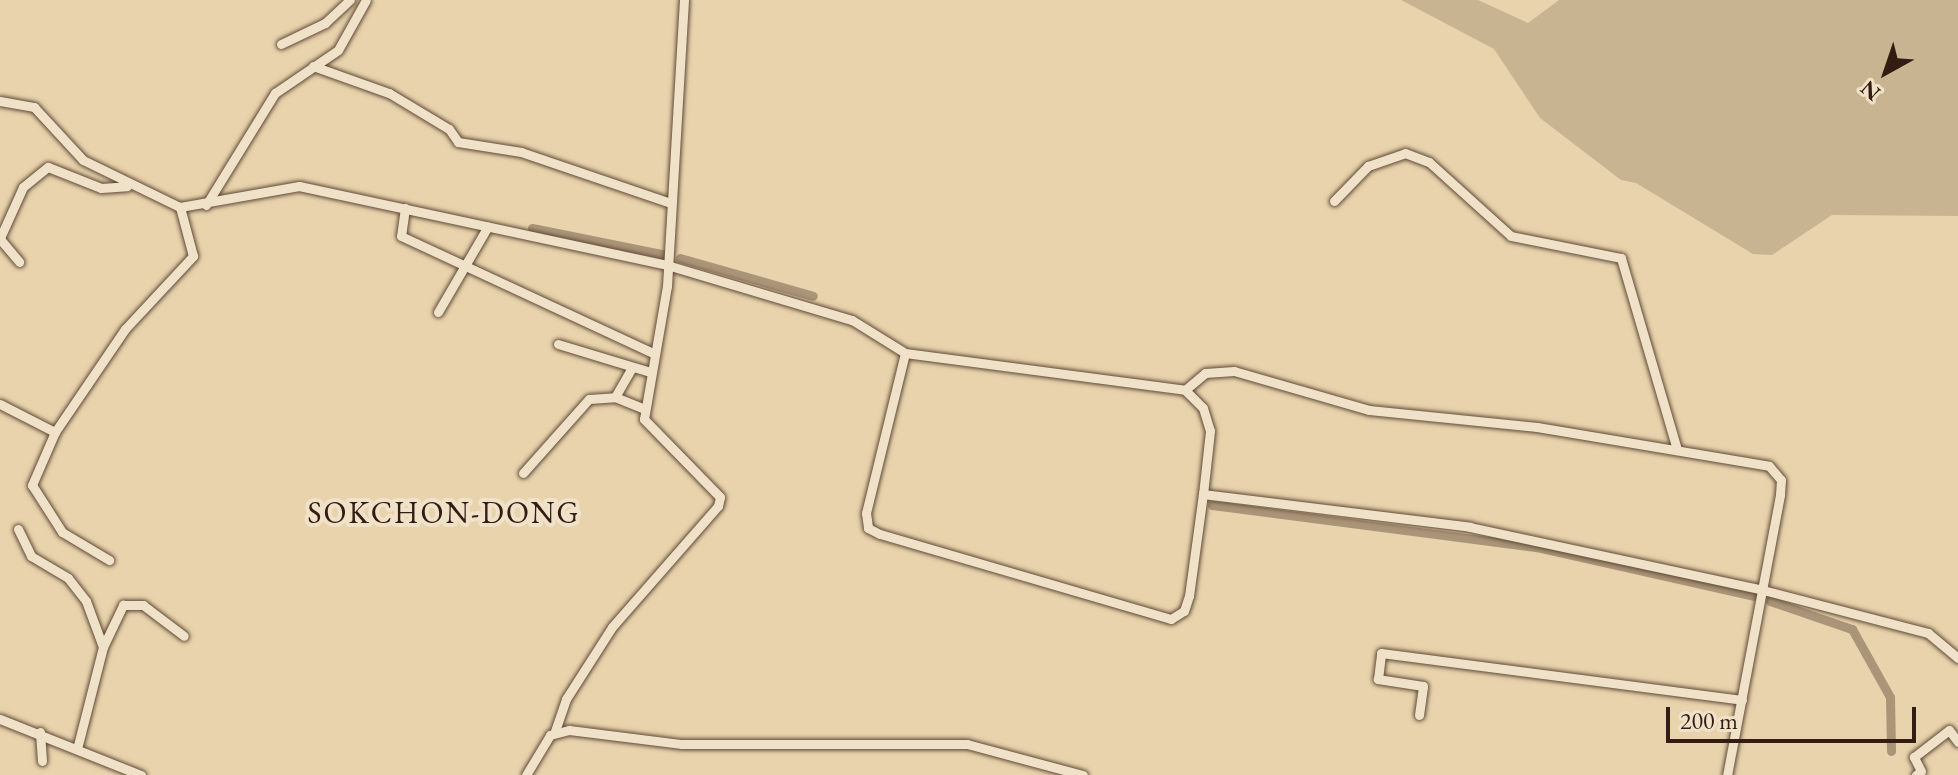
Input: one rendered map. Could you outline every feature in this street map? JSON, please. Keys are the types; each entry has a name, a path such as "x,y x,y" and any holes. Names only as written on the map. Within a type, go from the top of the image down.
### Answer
{"street":[{"path":"281,44 325,23 350,0"},
{"path":"206,205 275,93 338,50 366,0"},
{"path":"526,775 555,731 566,699 612,627 718,506 720,497 649,426 645,409 667,265 668,202 684,0"},
{"path":"313,66 389,93 449,129 458,142 521,152 668,202"},
{"path":"0,101 34,107 71,150 127,186 180,207 206,205 299,186 667,265 852,320 905,353 1185,390 1203,408 1210,431 1189,596 1184,611 1171,619 868,528 866,513 905,353"},
{"path":"1334,201 1368,166 1405,153 1429,162 1511,236 1621,258 1677,450"},
{"path":"19,262 0,238 23,187 48,167 101,188 127,186"},
{"path":"109,560 62,532 32,485 55,432 125,329 193,256 180,207"},
{"path":"405,208 401,236 653,353"},
{"path":"438,312 488,226"},
{"path":"558,344 650,372"},
{"path":"615,397 632,368"},
{"path":"1185,390 1205,373 1234,371 1369,410 1758,462 1777,472 1780,495 1727,775"},
{"path":"523,473 589,399 615,397 645,409"},
{"path":"0,404 55,432"},
{"path":"1203,494 1470,527 1763,590 1928,633 1958,658"},
{"path":"18,529 31,556 68,578 86,601 103,647"},
{"path":"78,745 103,647 119,611 130,603 154,612 184,636"},
{"path":"1419,715 1423,686 1378,679 1381,653 1742,700"},
{"path":"0,719 78,745 141,775"},
{"path":"1916,775 1921,771 1914,757 1949,730 1958,742"},
{"path":"555,731 682,744 967,744 1083,775"},
{"path":"40,732 42,761"}],"shaded area":[{"path":"1401,0 1478,0 1528,23 1559,0 1958,0 1958,216 1832,215 1772,255 1753,254 1636,183 1621,180 1540,118 1494,49"}],"waterway":[{"path":"532,228 662,254"},
{"path":"680,258 813,296"},
{"path":"1212,505 1537,547 1754,596"},
{"path":"1770,601 1852,629 1890,697 1891,751"}],"district":[{"name":"SOKCHON-DONG","path":"444,513"}]}
